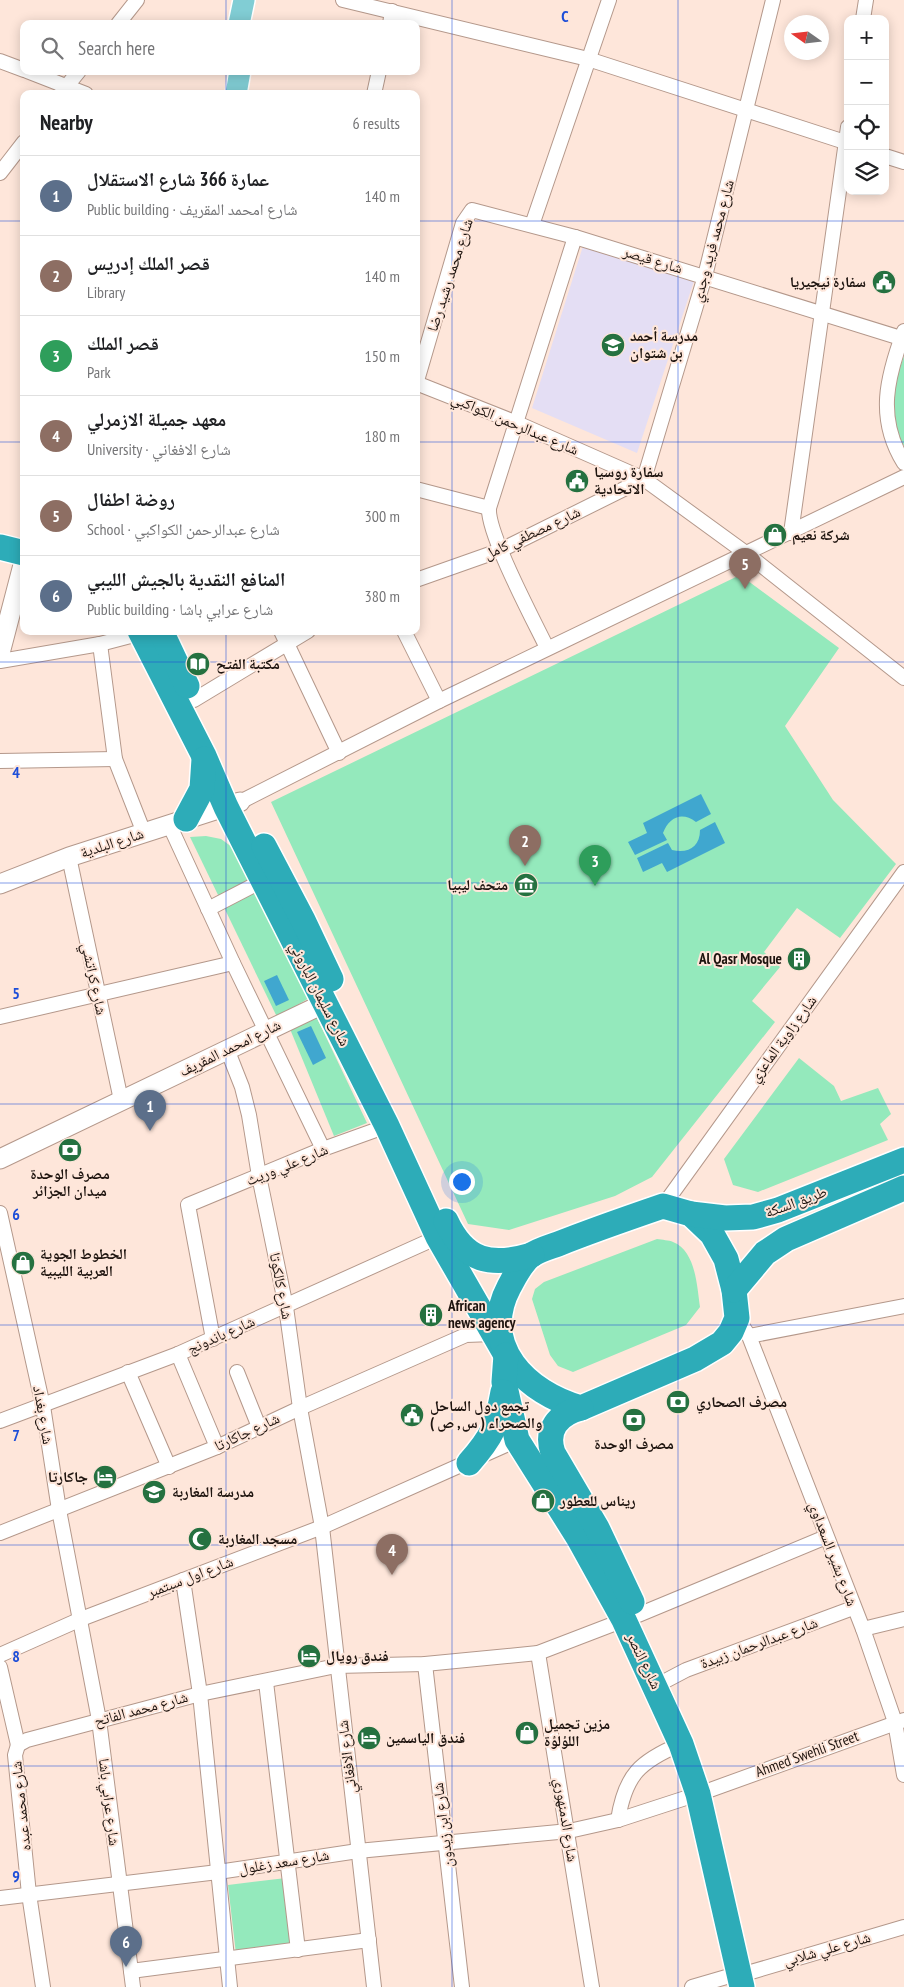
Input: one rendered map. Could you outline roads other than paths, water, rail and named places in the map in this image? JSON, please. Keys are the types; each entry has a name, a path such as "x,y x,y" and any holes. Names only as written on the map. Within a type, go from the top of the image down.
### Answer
{"highway":[{"name":"شارع سليمان الباروني","path":"148,635 204,756 303,920 451,1231 461,1246 485,1261 513,1260 532,1255 587,1232 663,1206"},
{"name":"شارع سليمان الباروني","path":"149,635 194,700 262,881 387,1126 438,1237 500,1344"},
{"path":"178,822 202,789 204,756"},
{"name":"طريق السكة","path":"663,1206 690,1214 725,1218 753,1217 778,1210 904,1160"},
{"name":"طريق السكة","path":"734,1290 765,1253 786,1239 879,1197 904,1188"},
{"path":"550,1444 545,1441 535,1441 528,1449 519,1439 540,1425 558,1420 572,1410 581,1408 695,1359 722,1343 731,1332 743,1327 726,1259 712,1234 690,1214"},
{"path":"532,1255 519,1268 503,1303 498,1321 500,1344 528,1382 549,1397 581,1408"},
{"name":"شارع النصر","path":"500,1344 504,1382 519,1439 578,1537 631,1618 666,1680 692,1738 747,1980"},
{"path":"469,1464 488,1442 499,1415 504,1382"},
{"path":"550,1444 550,1435 558,1420"},
{"name":"شارع النصر","path":"550,1444 553,1453 597,1528 681,1744 704,1792"}],"main road":[{"path":"228,90 229,75"},
{"path":"237,90 239,75"}],"street":[{"path":"121,20 137,0"},
{"path":"343,0 405,20"},
{"path":"532,225 608,0"},
{"name":"شارع محمد فريد وجدي","path":"644,479 705,276 773,0"},
{"path":"864,15 866,0"},
{"path":"420,23 588,59 844,142"},
{"path":"0,61 20,69"},
{"path":"33,75 64,90 76,75"},
{"path":"375,90 378,75"},
{"path":"0,173 20,147"},
{"path":"791,533 821,311 846,150"},
{"path":"889,157 904,162"},
{"name":"شارع محمد رشيد رضا","path":"420,370 463,224 472,210 487,212"},
{"name":"شارع قيصر","path":"487,212 903,336"},
{"path":"547,648 501,550 490,520 489,508 575,237"},
{"path":"903,336 889,378 886,409 894,443 904,463"},
{"name":"شارع عبدالرحمن الكواكبي","path":"420,386 517,423 644,479 747,554 904,678"},
{"path":"233,804 547,648 791,533 904,477"},
{"name":"شارع مصطفي كامل","path":"420,579 501,550 644,479"},
{"path":"420,490 489,508"},
{"path":"0,653 16,557"},
{"path":"0,661 100,644 135,635"},
{"path":"406,635 439,701"},
{"path":"194,700 284,636 339,753"},
{"path":"100,644 115,758 144,834"},
{"path":"0,761 115,758"},
{"name":"شارع البلدية","path":"0,884 69,857 233,804"},
{"path":"178,822 208,909 323,1149"},
{"name":"شارع كراتشي","path":"69,857 120,1100"},
{"name":"شارع زاوية الماعزي","path":"663,1206 904,872"},
{"path":"208,909 262,881"},
{"path":"0,1017 233,964"},
{"name":"شارع امحمد المقريف","path":"0,1158 325,1003"},
{"name":"شارع كالكوتا","path":"227,1049 244,1096 286,1307 300,1408 322,1527"},
{"name":"شارع علي وريث","path":"213,1339 188,1205 323,1149 387,1126"},
{"name":"شارع بغداد","path":"0,1213 4,1257 43,1406 59,1510 80,1619"},
{"name":"شارع باندونج","path":"0,1421 178,1354 438,1237"},
{"path":"743,1327 904,1306"},
{"name":"شارع بشير السعداوي","path":"743,1327 899,1721 904,1775"},
{"name":"شارع جاكارتا","path":"0,1533 217,1447 300,1408 466,1335 500,1344"},
{"path":"178,1354 217,1447"},
{"path":"128,1372 169,1467"},
{"path":"237,1372 259,1427"},
{"name":"شارع اول سبتمبر","path":"0,1654 80,1619 322,1527 469,1464 519,1439"},
{"name":"شارع الافغاني","path":"322,1527 336,1666 374,1987"},
{"name":"شارع محمد الفاتح","path":"18,1745 27,1740 200,1694 266,1682 336,1666 425,1664 538,1653 631,1618 826,1537"},
{"path":"183,1580 200,1694 230,1987"},
{"name":"شارع عبدالرحمان زبيدة","path":"666,1680 692,1668 853,1608"},
{"name":"شارع عرابي باشا","path":"80,1619 99,1720 133,1987"},
{"path":"863,1629 904,1619"},
{"name":"شارع الدمنهوري","path":"538,1653 592,1987"},
{"name":"شارع ابن زيدون","path":"425,1664 462,1987"},
{"name":"شارع محمد عبده","path":"0,1667 18,1745 15,1755 29,1894 43,1987"},
{"path":"266,1682 298,1950"},
{"name":"Ahmed Swehli Street","path":"618,1820 704,1792 899,1721"},
{"path":"618,1820 621,1800 633,1776 654,1756 681,1744"},
{"name":"شارع سعد زغلول","path":"0,1898 218,1872 358,1851 568,1831 618,1820"},
{"name":"شارع علي شلابي","path":"692,1987 747,1980 904,1927"},
{"path":"131,1971 369,1940"}],"water":[{"path":"701,794 711,814 696,822 686,817 676,817 669,823 663,833 667,840 635,855 628,842 647,833 643,823"},
{"path":"715,822 725,843 667,872 662,863 643,872 637,858 668,843 672,850 688,850 698,841 700,830"},
{"path":"277,975 289,1000 276,1006 264,981"},
{"path":"311,1026 326,1058 313,1065 297,1032"}],"place":[{"name":"سفارة نيجيريا","path":"884,282"},
{"name":"مدرسة أحمد بن شتوان","path":"613,345"},
{"name":"سفارة روسيا الاتحادية","path":"577,481"},
{"name":"شركة نعيم","path":"775,535"},
{"name":"روضة اطفال","path":"745,589"},
{"name":"مكتبة الفتح","path":"198,664"},
{"name":"قصر الملك إدريس","path":"525,866"},
{"name":"متحف ليبيا","path":"526,885"},
{"name":"قصر الملك","path":"595,886"},
{"name":"Al Qasr Mosque","path":"799,959"},
{"name":"عمارة 366 شارع الاستقلال","path":"150,1131"},
{"name":"مصرف الوحدة ميدان الجزائر","path":"70,1150"},
{"name":"الخطوط الجوية العربية الليبية","path":"23,1263"},
{"name":"African news agency","path":"431,1315"},
{"name":"مصرف الصحاري","path":"678,1402"},
{"name":"تجمع دول الساحل والصحراء ( س , ص )","path":"412,1415"},
{"name":"مصرف الوحدة","path":"634,1420"},
{"name":"جاكارتا","path":"105,1477"},
{"name":"مدرسة المغاربة","path":"154,1492"},
{"name":"ريناس للعطور","path":"543,1501"},
{"name":"مسجد المغاربة","path":"200,1539"},
{"name":"معهد جميلة الازمرلي","path":"392,1575"},
{"name":"فندق رويال","path":"309,1656"},
{"name":"مزين تجميل اللؤلؤة","path":"527,1733"},
{"name":"فندق الياسمين","path":"369,1738"},
{"name":"المنافع النقدية بالجيش الليبي","path":"126,1967"}]}
